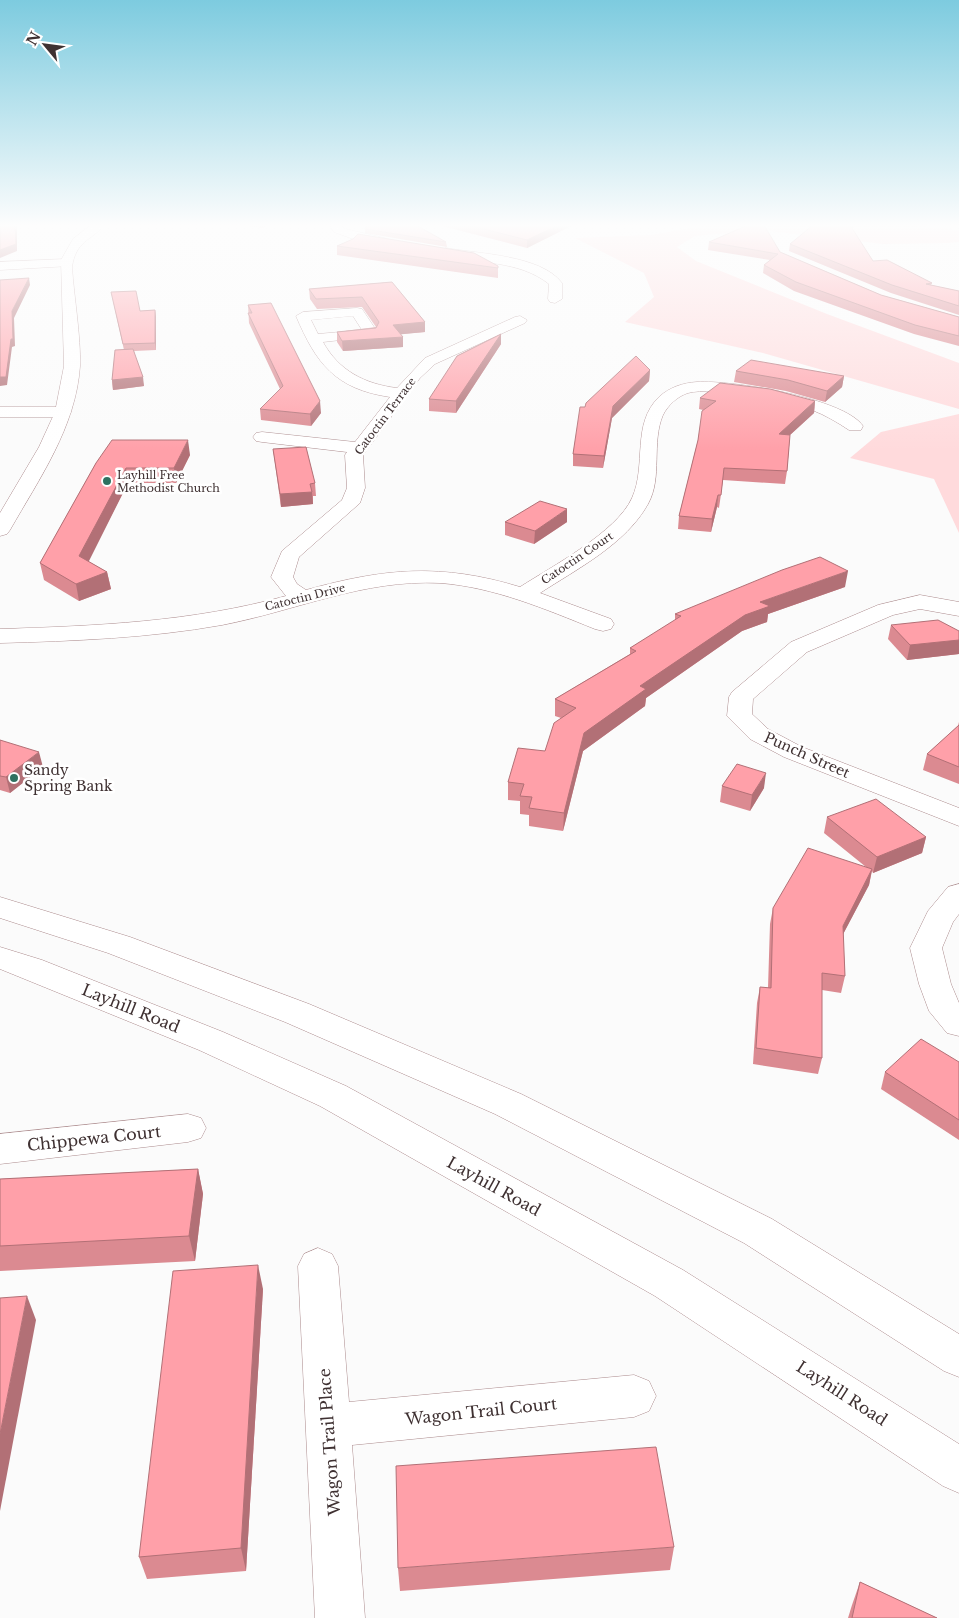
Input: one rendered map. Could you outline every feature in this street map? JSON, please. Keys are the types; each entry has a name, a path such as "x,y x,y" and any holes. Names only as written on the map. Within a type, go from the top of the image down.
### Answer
{"street":[{"path":"0,530 48,447 63,412 72,366 68,301"},
{"name":"Catoctin Terrace","path":"302,597 289,588 282,577 289,555 350,503 356,488 354,455 415,376 430,362 520,320"},
{"path":"312,339 332,365 359,386 379,392 402,394"},
{"name":"Catoctin Court","path":"525,593 616,531 639,503 646,484 646,456 653,419 665,398 688,388 721,387 814,405 855,426"},
{"path":"0,412 63,412"},
{"path":"262,437 360,448"},
{"name":"Catoctin Drive","path":"0,636 76,634 167,626 224,618 365,581 394,577 440,577 497,586 525,593 603,624"},
{"name":"Punch Street","path":"959,609 920,602 886,610 799,647 741,697 739,716 759,734 793,752 959,818"},
{"path":"959,894 939,918 926,948 935,984 946,1011 959,1024"},
{"path":"0,907 119,945 288,1010 508,1104 758,1231 959,1357"},
{"name":"Layhill Road","path":"0,958 31,968 211,1041 333,1096 669,1283 959,1470"},
{"name":"Chippewa Court","path":"0,1148 188,1128"},
{"name":"Wagon Trail Place","path":"318,1266 340,1618"},
{"name":"Wagon Trail Court","path":"329,1426 634,1396"}],"shaded area":[{"path":"650,301 794,301 959,363 959,409 763,353 625,322"},
{"path":"959,414 959,533 934,479 850,458 881,432"}],"building":[{"path":"0,301 17,301 12,311 13,339 11,339 6,377 0,377"},
{"path":"113,301 138,301 140,311 155,310 155,343 123,344"},
{"path":"364,301 407,301 425,322 393,325 403,337 342,341 337,332 376,328 379,322"},
{"path":"847,301 901,301 959,317 959,336 915,325"},
{"path":"941,301 959,301 959,306"},
{"path":"271,303 320,401 310,414 260,409 283,386 248,313 252,313 248,305"},
{"path":"501,334 456,401 429,399 457,356"},
{"path":"133,349 143,377 112,380 115,350"},
{"path":"636,356 650,370 613,406 604,456 573,454 580,407 585,407 586,403"},
{"path":"751,360 844,376 827,391 788,380 736,371"},
{"path":"720,383 770,389 815,401 779,434 790,435 787,471 724,468 721,495 718,495 712,519 679,516 698,440 702,411 716,401 700,398"},
{"path":"112,440 188,440 174,468 126,468 79,556 107,572 76,584 40,563 96,463"},
{"path":"306,447 315,483 310,484 312,492 280,494 273,449"},
{"path":"540,501 567,509 535,531 505,522"},
{"path":"820,557 848,571 760,602 770,606 745,615 640,686 646,689 584,733 564,813 529,808 532,797 520,796 524,784 508,782 518,748 545,751 554,723 576,708 555,699 636,651 630,648 681,616 675,614 782,570"},
{"path":"938,620 959,631 959,640 910,645 891,625"},
{"path":"959,725 959,767 927,754"},
{"path":"0,740 39,752 6,777 0,776"},
{"path":"737,764 766,773 752,795 722,786"},
{"path":"876,799 926,837 877,857 827,817"},
{"path":"808,848 872,869 843,926 845,976 822,973 822,1058 756,1048 760,987 771,988 773,908"},
{"path":"921,1039 959,1062 959,1120 885,1072"},
{"path":"198,1169 189,1236 0,1246 0,1179"},
{"path":"258,1265 241,1548 139,1557 173,1271"},
{"path":"27,1296 0,1434 0,1298"},
{"path":"656,1447 674,1547 398,1568 396,1466"},
{"path":"860,1582 937,1618 852,1618"}],"place":[{"name":"Layhill Free Methodist Church","path":"107,481"},
{"name":"Sandy Spring Bank","path":"14,778"}]}
